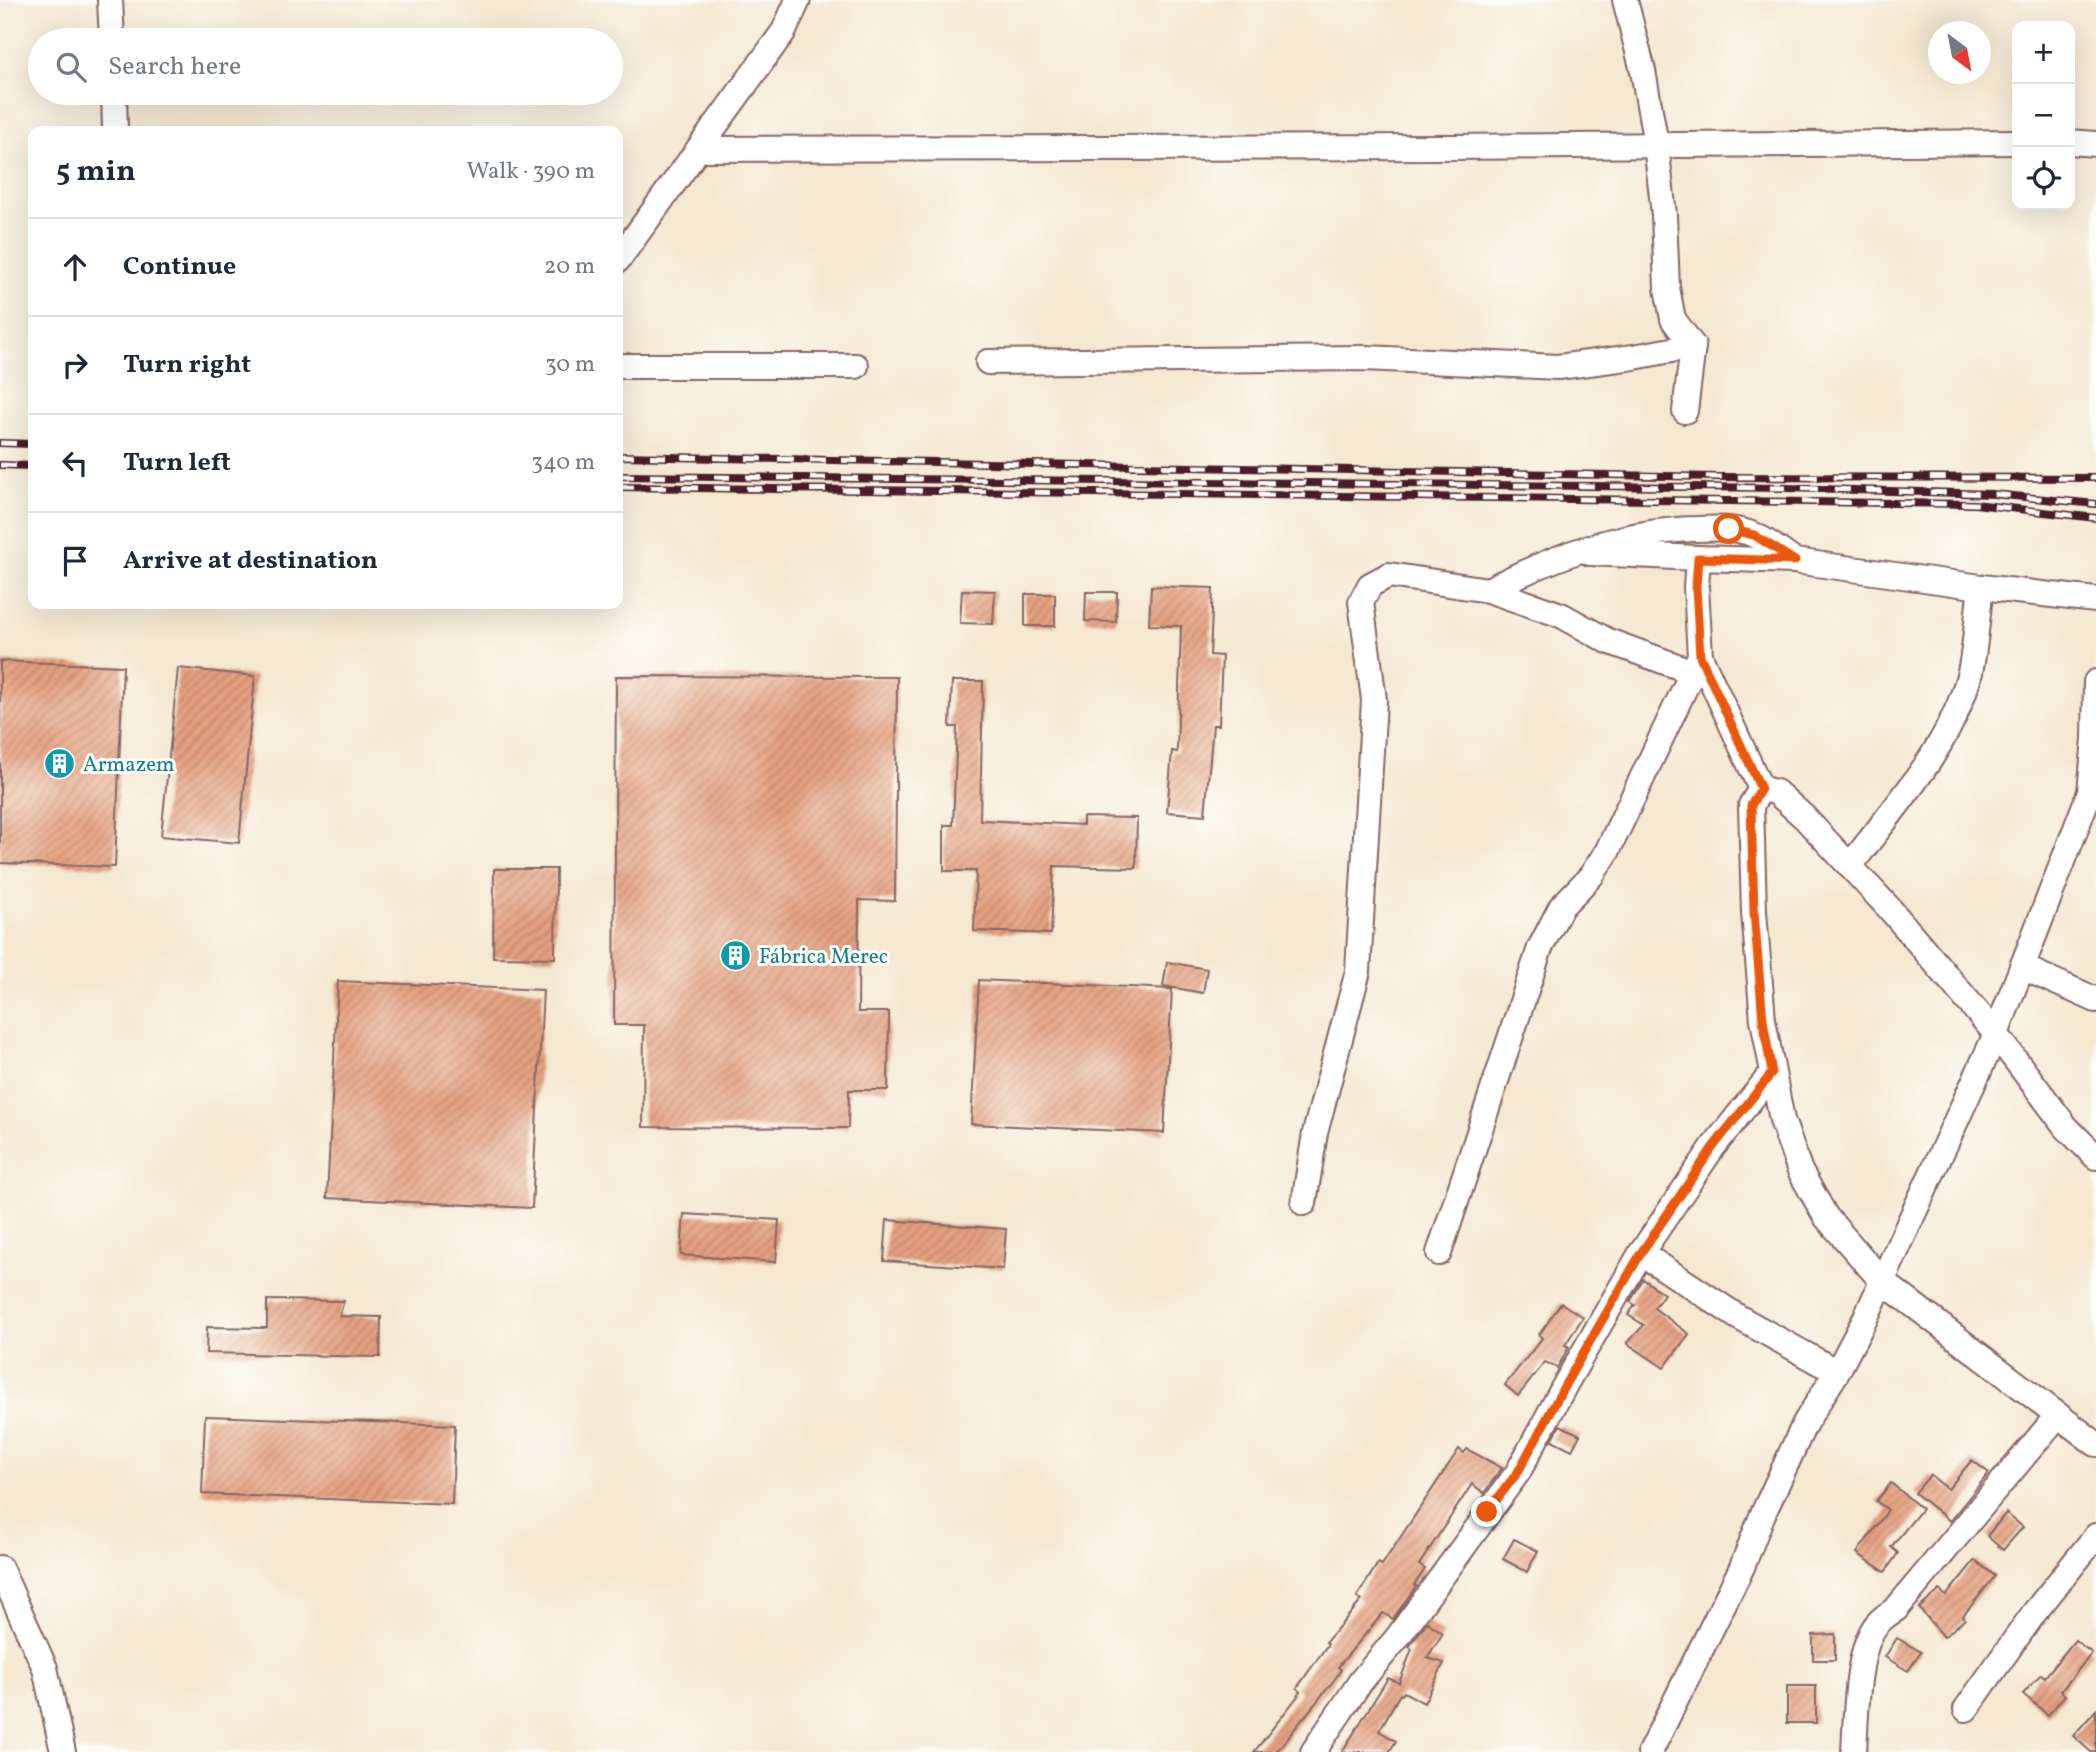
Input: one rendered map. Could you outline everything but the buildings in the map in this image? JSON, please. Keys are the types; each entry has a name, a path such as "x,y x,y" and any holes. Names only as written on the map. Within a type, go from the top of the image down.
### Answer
{"street":[{"path":"110,0 111,28"},
{"path":"623,253 784,31 798,0"},
{"path":"1625,0 1643,71 1656,144 1664,215 1667,288 1673,319 1693,346 1685,411"},
{"path":"114,105 115,126"},
{"path":"700,149 2012,142"},
{"path":"2075,142 2096,144"},
{"path":"988,362 1365,358 1558,367 1693,346"},
{"path":"623,366 856,366"},
{"path":"1488,590 1551,559 1633,534 1674,529 1729,529 1754,535 1795,561"},
{"path":"1570,553 1795,561 2096,600"},
{"path":"1439,1253 1540,948 1561,907 1591,876 1607,852 1696,664 1698,558"},
{"path":"1304,1203 1315,1133 1357,971 1374,700 1361,602 1370,585 1389,575 1488,590 1561,615 1608,641 1696,664 1761,789"},
{"path":"1850,866 1921,772 1948,731 1970,673 1981,587"},
{"path":"1650,1752 1742,1567 1762,1516 1805,1423 1837,1372 1882,1281 1996,1034 2093,793 2096,682"},
{"path":"1761,789 1776,792 1804,817 1889,908 1996,1034 2066,1127 2096,1157"},
{"path":"1761,789 1751,805 1754,912 1763,1020 1782,1121 1800,1171 1826,1217 1882,1281 1999,1367 2096,1444"},
{"path":"2022,967 2096,1000"},
{"path":"1312,1752 1361,1681 1405,1628 1518,1472 1641,1253 1713,1147 1772,1073"},
{"path":"1641,1253 1738,1317 1837,1372"},
{"path":"1854,1752 1860,1669 1869,1638 1877,1623 1896,1609 2059,1415"},
{"path":"1966,1709 2034,1613 2096,1536"},
{"path":"0,1568 45,1668 63,1752"}],"railway":[{"path":"0,443 28,444"},
{"path":"623,456 1718,477 2096,478"},
{"path":"0,465 28,466"},
{"path":"623,476 1787,488 1993,494 2096,504"},
{"path":"623,487 1975,504 2096,518"}],"place":[{"name":"Armazem","path":"60,764"},
{"name":"Fábrica Merec","path":"736,956"}],"route":[{"path":"1487,1512 1518,1472 1641,1253 1713,1147 1772,1073 1763,1020 1754,912 1751,805 1761,789 1700,656 1696,587 1698,558 1795,561 1754,535 1729,529"}]}
